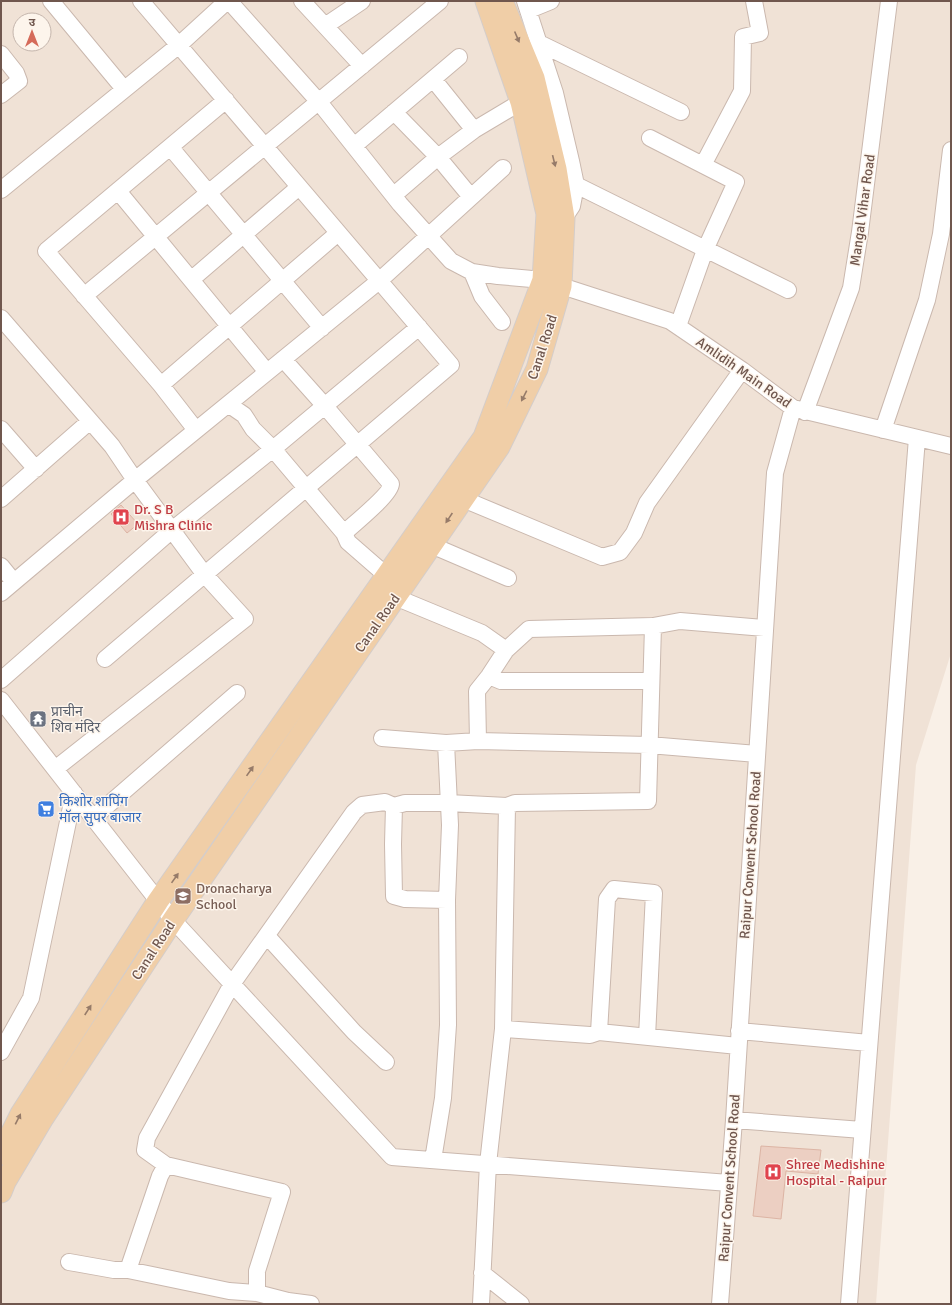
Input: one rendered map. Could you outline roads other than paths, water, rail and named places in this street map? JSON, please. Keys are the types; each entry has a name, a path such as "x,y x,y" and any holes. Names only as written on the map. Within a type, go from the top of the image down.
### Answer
{"main road":[{"name":"Canal Road","path":"1,1154 21,1114 158,901 484,437 552,283 547,214 521,102 486,1"},
{"name":"Canal Road","path":"1,1192 5,1182 42,1118 173,920 499,446 537,369 564,218 556,169 534,78 502,1"}],"street":[{"path":"51,1 124,89"},
{"path":"106,659 451,365 141,1"},
{"path":"1,190 179,45 228,1"},
{"name":"Amlidih Main Road","path":"228,1 319,102 394,195 451,261 472,272 552,283 670,321 799,410 951,446"},
{"path":"302,1 362,66"},
{"path":"325,26 362,1"},
{"path":"84,296 440,1"},
{"path":"551,1 527,6 559,106 576,186 572,206 564,218"},
{"path":"703,166 742,91 743,37 760,34 754,1"},
{"name":"Mangal Vihar Road","path":"799,410 851,288 860,232 889,1"},
{"path":"539,43 681,112"},
{"path":"1,54 16,73 19,81 1,95"},
{"path":"354,146 459,57"},
{"path":"433,79 474,130"},
{"path":"196,430 160,385 46,251 171,148 226,100"},
{"path":"394,195 438,157 474,130 521,102"},
{"path":"394,112 438,157 471,197"},
{"path":"650,138 736,182 705,250 678,326"},
{"path":"171,148 322,328"},
{"path":"883,430 927,300 940,234 951,150"},
{"path":"1,593 135,480 379,281 503,168"},
{"path":"576,186 788,290"},
{"path":"192,279 300,187"},
{"path":"118,191 192,279 267,372"},
{"path":"160,385 338,233"},
{"path":"472,272 482,296 502,322"},
{"path":"1,318 112,446 135,480 205,574 245,619 55,769"},
{"path":"1,680 172,530 273,449 324,405 419,328"},
{"path":"283,359 386,477 390,484 390,488 384,497 344,533"},
{"path":"463,499 602,557 620,552 634,533 647,503 742,370"},
{"path":"228,404 244,415 253,429 273,449 344,533 348,542 387,576"},
{"name":"Raipur Convent School Road","path":"720,1304 734,1120 775,473 799,410"},
{"path":"1,499 90,421"},
{"path":"1,429 36,469"},
{"path":"849,1304 917,438"},
{"path":"431,545 508,578"},
{"path":"1,566 14,582"},
{"path":"395,597 482,633 506,650"},
{"path":"478,741 477,691 506,650 529,629 653,626 680,621 765,628"},
{"path":"257,1293 257,1271 282,1192 166,1165 145,1150 147,1138 232,984 354,812 362,805 384,802 394,806 404,803 448,803 507,806 515,803 648,801 653,626"},
{"path":"489,676 501,681 651,681"},
{"path":"93,818 237,693"},
{"path":"1,700 173,920 392,1157 729,1183"},
{"path":"382,738 446,743 478,741 649,745 757,754"},
{"path":"433,1160 443,1098 448,1024 447,900 450,825 446,743"},
{"path":"1,1052 32,998 74,794"},
{"path":"394,806 394,896 404,899 447,900"},
{"path":"481,1304 488,1164 503,1028 507,806"},
{"path":"599,1032 607,899 614,889 654,893 647,1036"},
{"path":"267,936 354,1032 386,1062"},
{"path":"503,1028 590,1034 599,1032 647,1036 869,1042"},
{"path":"734,1120 862,1130"},
{"path":"128,1270 160,1176 166,1165"},
{"path":"69,1262 114,1270 128,1270 229,1291 257,1293 288,1301 311,1304"},
{"path":"482,1273 521,1304"}],"place":[{"name":"Dr. S B Mishra Clinic","path":"121,517"},
{"name":"प्राचीन शिव मंदिर","path":"38,719"},
{"name":"किशोर शापिंग मॉल सुपर बाजार","path":"46,809"},
{"name":"Dronacharya School","path":"183,896"},
{"name":"Shree Medishine Hospital - Raipur","path":"773,1172"}]}
